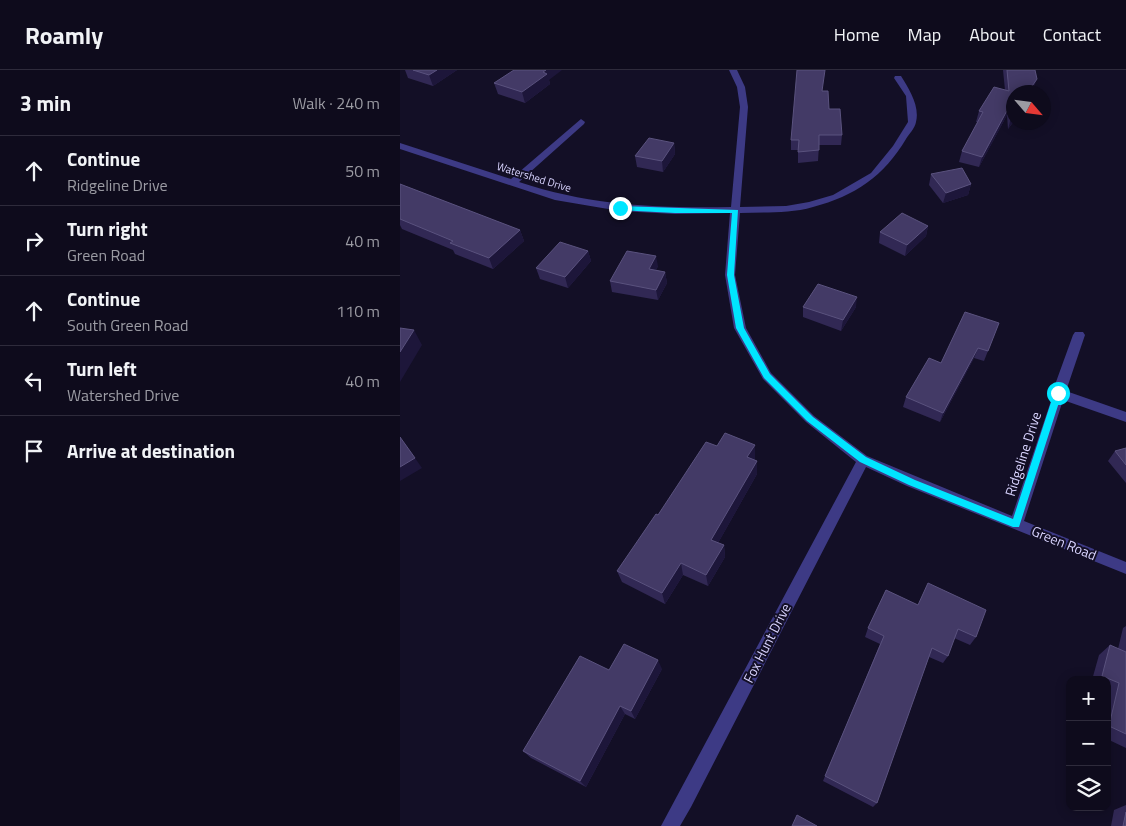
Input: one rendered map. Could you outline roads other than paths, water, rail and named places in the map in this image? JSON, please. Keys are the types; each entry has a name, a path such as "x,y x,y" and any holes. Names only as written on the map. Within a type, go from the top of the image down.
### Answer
{"street":[{"name":"Green Road","path":"733,70 741,87 744,107 730,275 740,328 767,376 810,419 863,460 912,482 1126,568"},
{"name":"Watershed Drive","path":"400,146 556,197 620,208 675,212 786,209 810,205 836,197 874,175 897,147 912,122 910,96 898,78"},
{"path":"512,182 581,122"},
{"name":"Ridgeline Drive","path":"1016,524 1058,393 1079,335"},
{"path":"1058,393 1126,417"},
{"name":"Fox Hunt Drive","path":"670,826 690,792 863,460"}]}
